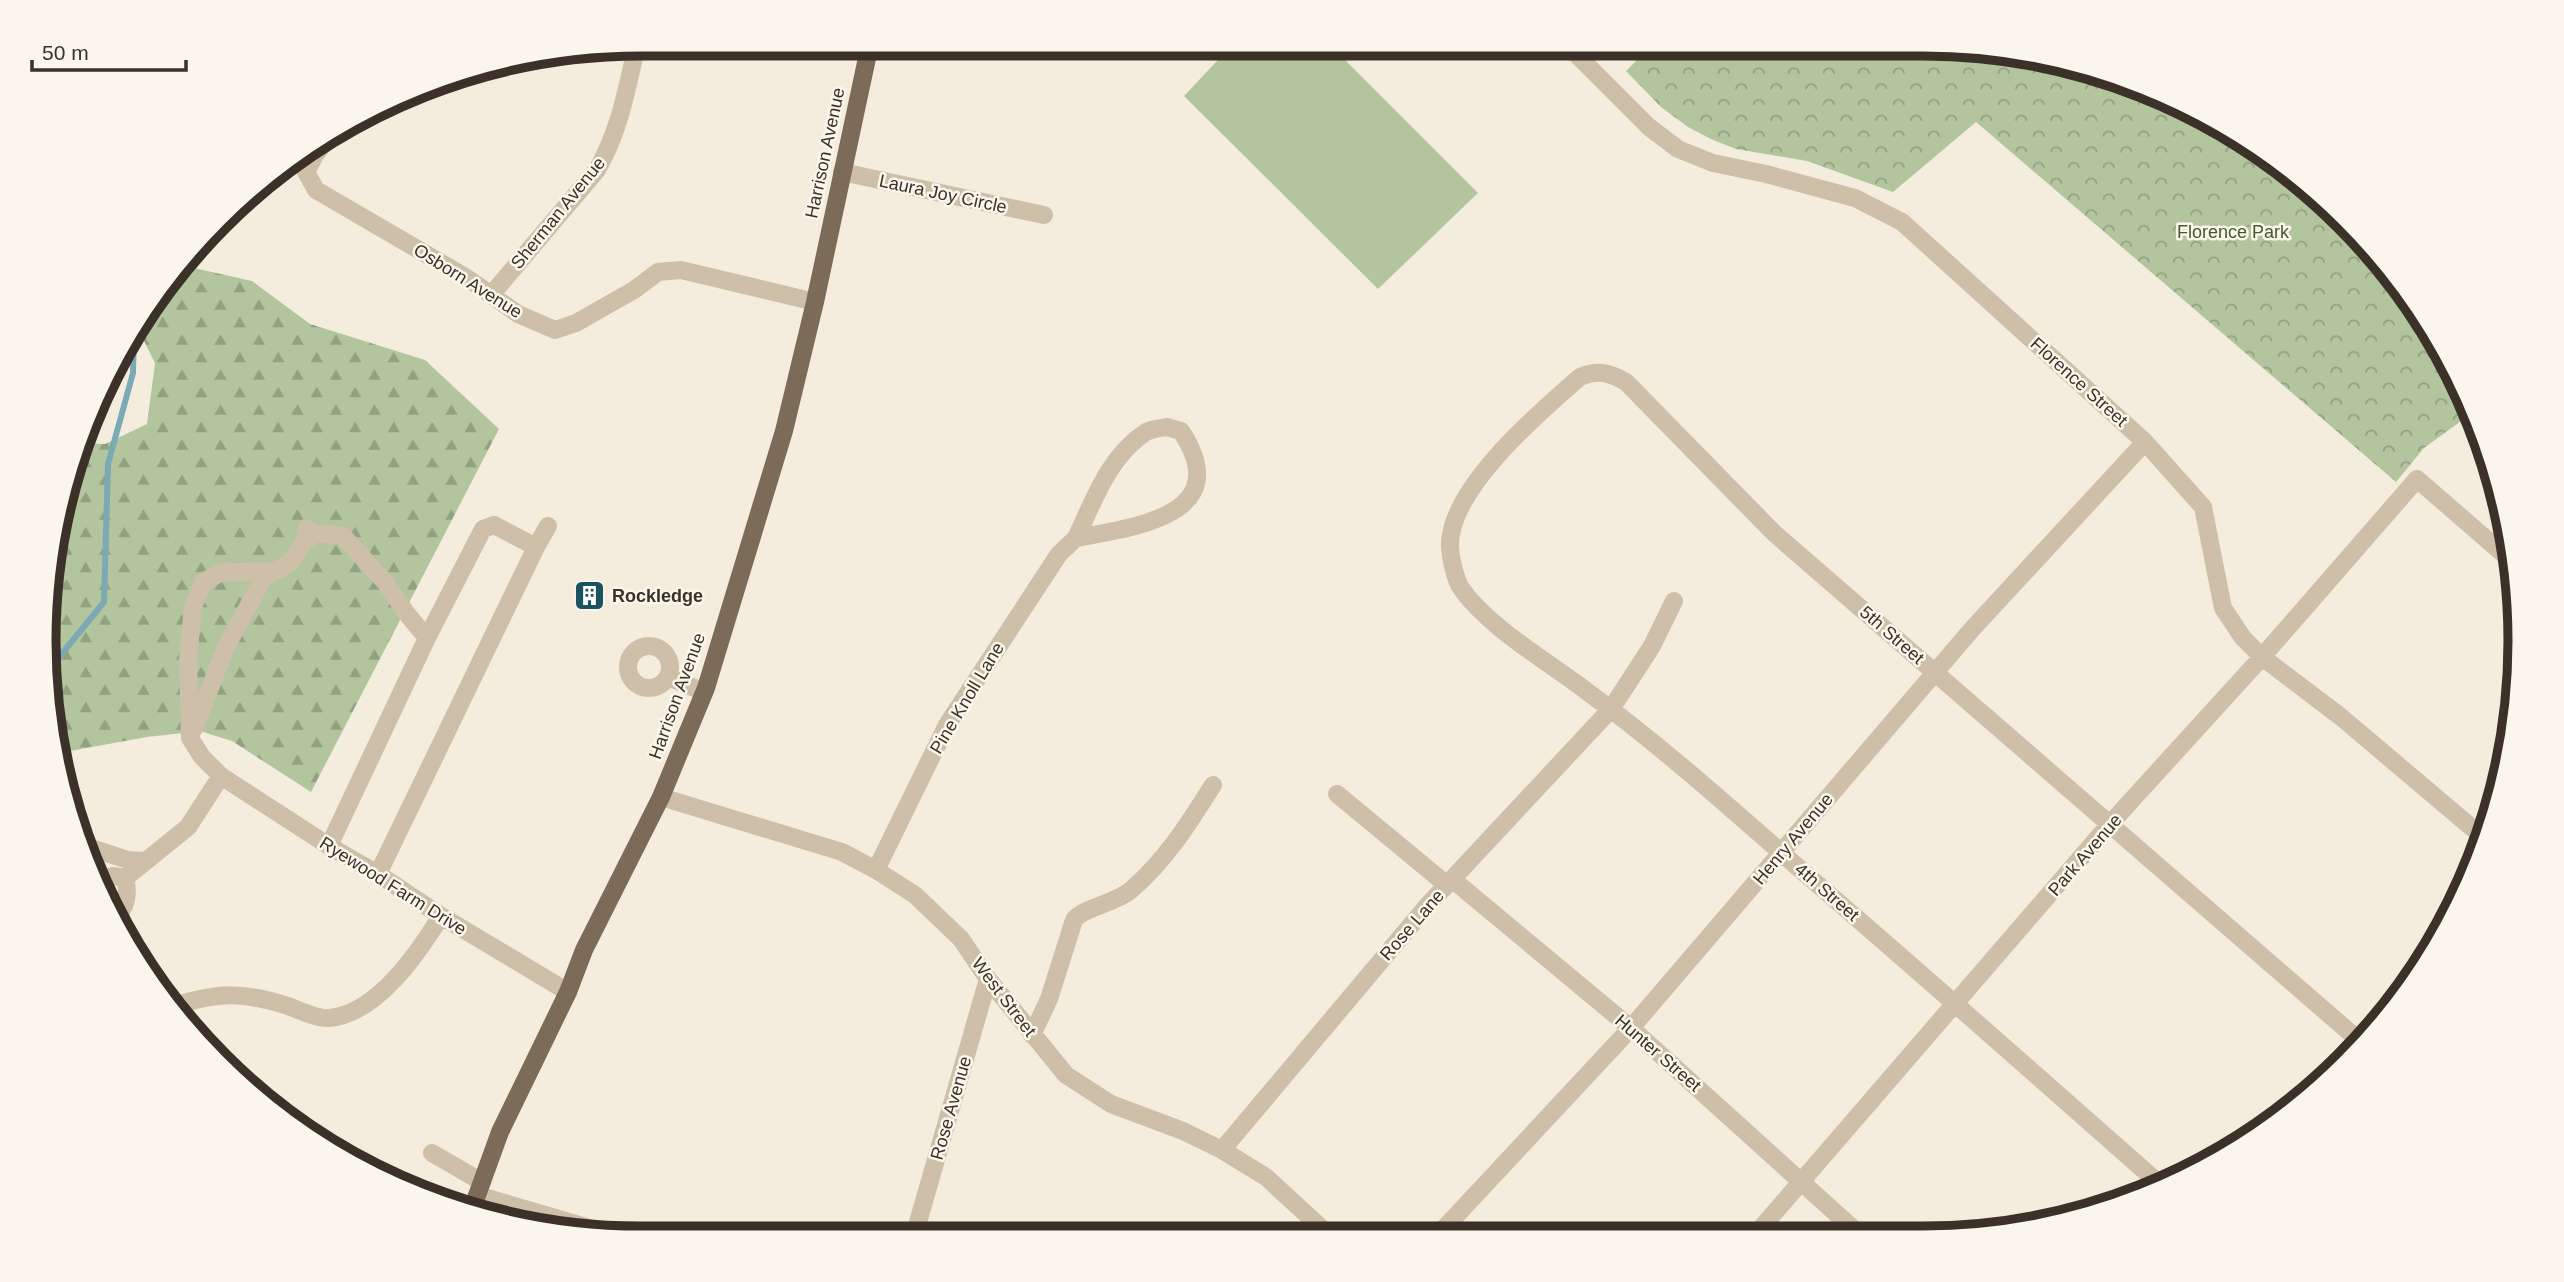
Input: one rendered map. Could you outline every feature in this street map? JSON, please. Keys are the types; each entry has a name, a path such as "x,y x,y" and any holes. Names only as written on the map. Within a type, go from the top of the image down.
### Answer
{"main road":[{"name":"Harrison Avenue","path":"476,1196 500,1132 568,992 584,950 661,797 704,692 784,431 815,302 867,56"}],"street":[{"name":"Sherman Avenue","path":"491,295 597,170 620,121 634,56"},
{"name":"Florence Street","path":"1578,56 1649,127 1678,149 1713,163 1855,198 1902,222 2145,442 2203,507 2223,608 2243,638 2262,657 2341,717 2476,831"},
{"name":"Osborn Avenue","path":"314,156 306,172 316,190 467,278 517,314 555,330 576,323 634,290 658,271 681,270 815,302"},
{"name":"Laura Joy Circle","path":"842,172 1044,215"},
{"name":"5th Street","path":"1451,534 1462,503 1485,470 1534,417 1580,377 1589,373 1607,372 1626,382 1774,533 2354,1036"},
{"name":"Pine Knoll Lane","path":"876,870 947,725 1059,554 1076,538 1102,481 1121,453 1148,431 1167,427 1181,431 1191,446 1197,476 1196,486 1181,508 1134,527 1076,538"},
{"name":"Henry Avenue","path":"1446,1226 1631,1028 1935,672 2145,442"},
{"name":"Park Avenue","path":"1763,1226 2109,825 2262,657 2417,479 2501,552"},
{"path":"329,846 427,638 483,529 494,525 536,547"},
{"path":"377,874 548,526"},
{"path":"190,738 226,647 262,581 294,558 310,531 343,536 385,583 427,638"},
{"name":"4th Street","path":"1451,534 1450,550 1460,586 1479,608 1510,635 1611,709 1782,853 2153,1178"},
{"path":"190,738 188,659 192,607 203,582 222,572 273,572"},
{"name":"Rose Lane","path":"1222,1150 1450,882 1611,709 1652,646 1674,601"},
{"path":"668,677 704,692"},
{"name":"Ryewood Farm Drive","path":"190,738 202,757 221,776 441,916 568,992"},
{"path":"125,878 188,827 221,776"},
{"path":"1032,1035 1049,999 1078,914 1110,903 1131,890 1176,843 1213,785"},
{"name":"Hunter Street","path":"1337,794 1631,1028 1850,1226"},
{"name":"West Street","path":"661,797 842,852 915,895 961,939 988,979 1066,1075 1111,1104 1183,1131 1222,1150 1266,1177 1319,1226"},
{"path":"95,849 128,860 143,861"},
{"path":"106,878 125,878"},
{"path":"121,910 126,898 125,878"},
{"path":"182,1004 222,994 263,999 327,1019 354,1012 374,999 414,956 441,916"},
{"name":"Rose Avenue","path":"917,1226 988,979"},
{"path":"432,1153 476,1196 562,1221"}],"green space":[{"path":"1222,56 1341,56 1478,193 1378,289 1184,96"},
{"name":"Florence Park","path":"1641,56 1961,57 2037,67 2111,87 2147,101 2216,134 2248,155 2309,201 2337,227 2363,255 2409,316 2448,382 2464,419 2424,448 2396,482 1976,122 1893,192 1807,161 1736,149 1713,140 1688,127 1661,107 1626,71"},
{"path":"191,267 252,281 310,324 425,360 499,429 311,792 232,741 200,731 147,737 66,752 57,679 56,641 57,603 67,527 91,443 105,444 147,424 155,363 142,336"},
{"path":"382,1166 425,1181 431,1186"}],"waterway":[{"path":"57,660 104,602 108,464 133,373 134,349"}],"place":[{"name":"Rockledge","path":"589,596"}]}
